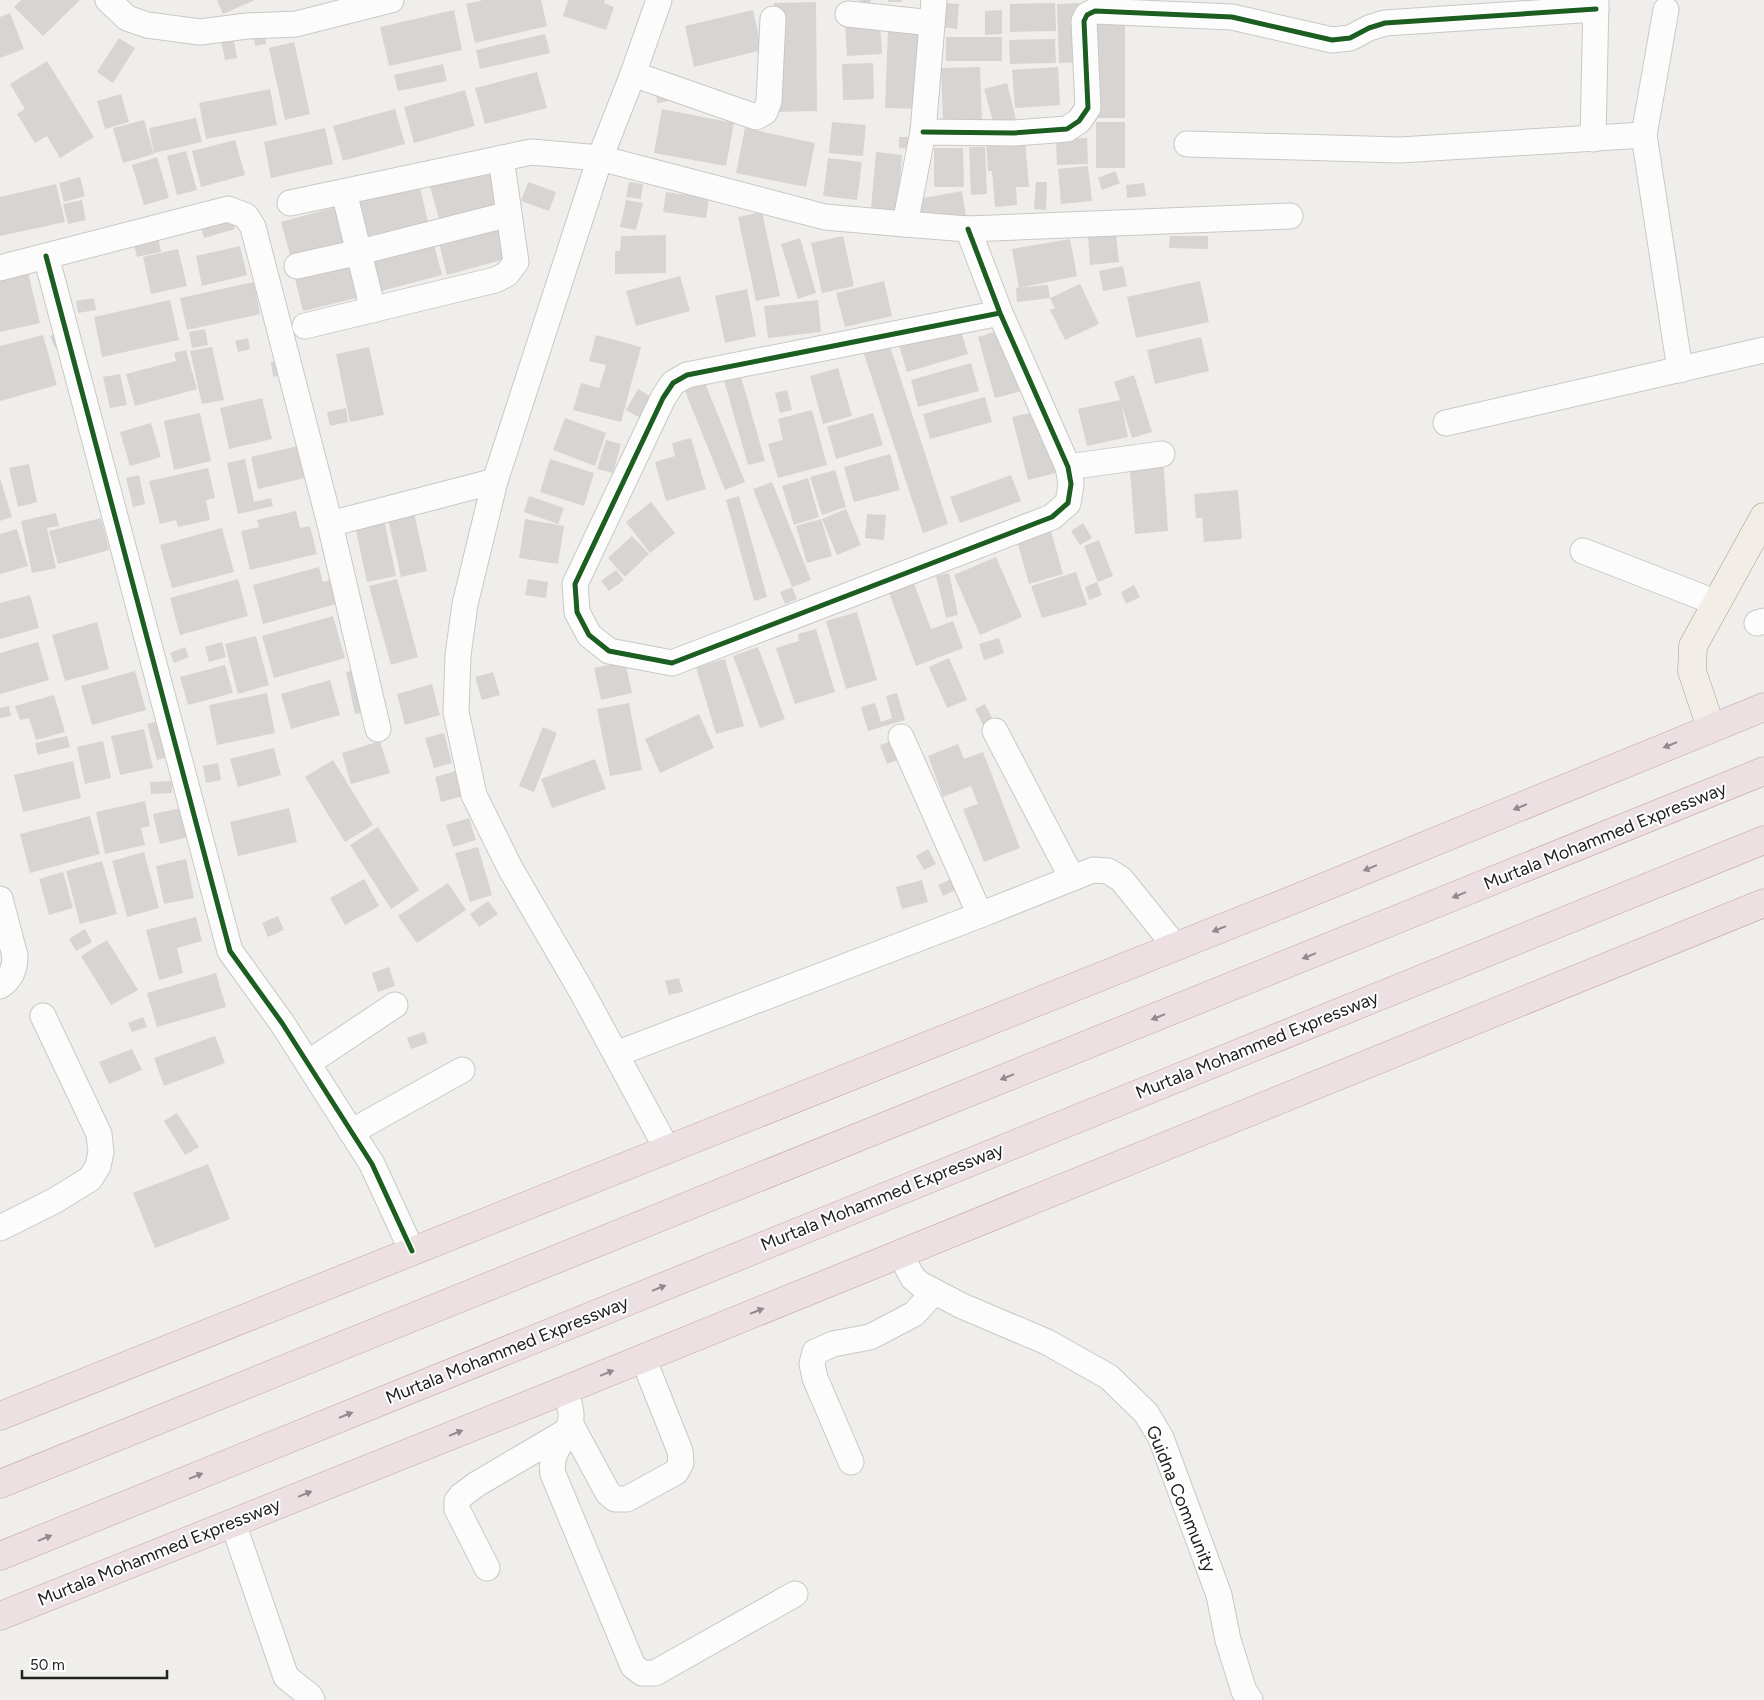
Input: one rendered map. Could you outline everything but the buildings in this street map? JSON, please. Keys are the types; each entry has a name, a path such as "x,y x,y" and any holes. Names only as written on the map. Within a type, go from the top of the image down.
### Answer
{"highway":[{"path":"0,1416 1175,946 1764,707"},
{"name":"Murtala Mohammed Expressway","path":"0,1484 1764,772"},
{"name":"Murtala Mohammed Expressway","path":"0,1556 1764,840"},
{"name":"Murtala Mohammed Expressway","path":"0,1616 565,1390 1764,903"}],"main road":[{"path":"1711,728 1692,671 1693,646 1764,517"}],"street":[{"path":"108,0 127,18 147,25 200,32 247,26 296,24 391,0"},
{"path":"659,0 633,74 600,158 495,482 465,604 458,655 456,712 474,795 510,868 582,992 667,1149"},
{"path":"923,132 1014,133 1067,129 1079,121 1088,108 1084,22 1093,6 1232,18 1332,40 1350,38 1369,28 1385,23 1596,4 1593,139"},
{"path":"1666,10 1644,135 1680,370"},
{"path":"848,14 933,12 923,132 905,224"},
{"path":"633,74 756,116 765,112 769,101 773,19"},
{"path":"1187,144 1400,150 1644,135"},
{"path":"290,203 532,152 600,158 825,217 968,230 1290,216"},
{"path":"305,326 495,280 507,274 516,262 501,158"},
{"path":"344,192 373,310"},
{"path":"0,268 228,209 246,216 253,228 330,524 378,729"},
{"path":"297,266 509,214"},
{"path":"968,230 1000,313 1068,467 1071,484 1068,503 1052,517 672,663 608,651 589,635 577,612 575,584 663,398 673,383 687,375 1000,313"},
{"path":"46,256 230,951 282,1023 372,1164 412,1251"},
{"path":"1446,423 1764,350"},
{"path":"1068,467 1162,454"},
{"path":"330,524 495,482"},
{"path":"1583,551 1717,603"},
{"path":"995,732 1072,878"},
{"path":"901,737 980,915"},
{"path":"616,1054 1093,870 1108,871 1121,878 1175,946"},
{"path":"0,899 15,965 6,982 0,986"},
{"path":"308,1063 395,1005"},
{"path":"0,1228 90,1179 98,1166 101,1152 99,1134 43,1016"},
{"path":"351,1132 462,1070"},
{"name":"Guidna Community","path":"900,1254 913,1278 920,1284 1047,1342 1070,1355 1109,1378 1146,1413 1161,1438 1219,1595 1228,1640 1244,1691 1250,1700"},
{"path":"851,1462 815,1378 812,1364 815,1352 833,1344 870,1337 914,1314 934,1292"},
{"path":"569,1427 608,1493 615,1499 627,1499 676,1472 681,1463 680,1450 643,1358"},
{"path":"565,1390 572,1416 569,1427 554,1454 551,1464 552,1474 634,1666 642,1673 655,1673 795,1594"},
{"path":"487,1568 458,1509 457,1501 477,1484 569,1427"},
{"path":"233,1523 286,1677 310,1696 312,1700"}],"cycle path":[{"path":"923,132 1014,133 1067,129 1079,121 1088,108 1084,21 1087,15 1095,11 1232,17 1332,40 1350,38 1369,28 1385,23 1596,9"},
{"path":"968,229 1000,313 1068,467 1071,484 1068,503 1052,517 672,663 609,651 589,635 577,612 575,584 663,398 673,383 687,375 1000,313"},
{"path":"46,256 230,951 282,1023 372,1164 412,1251"}]}
